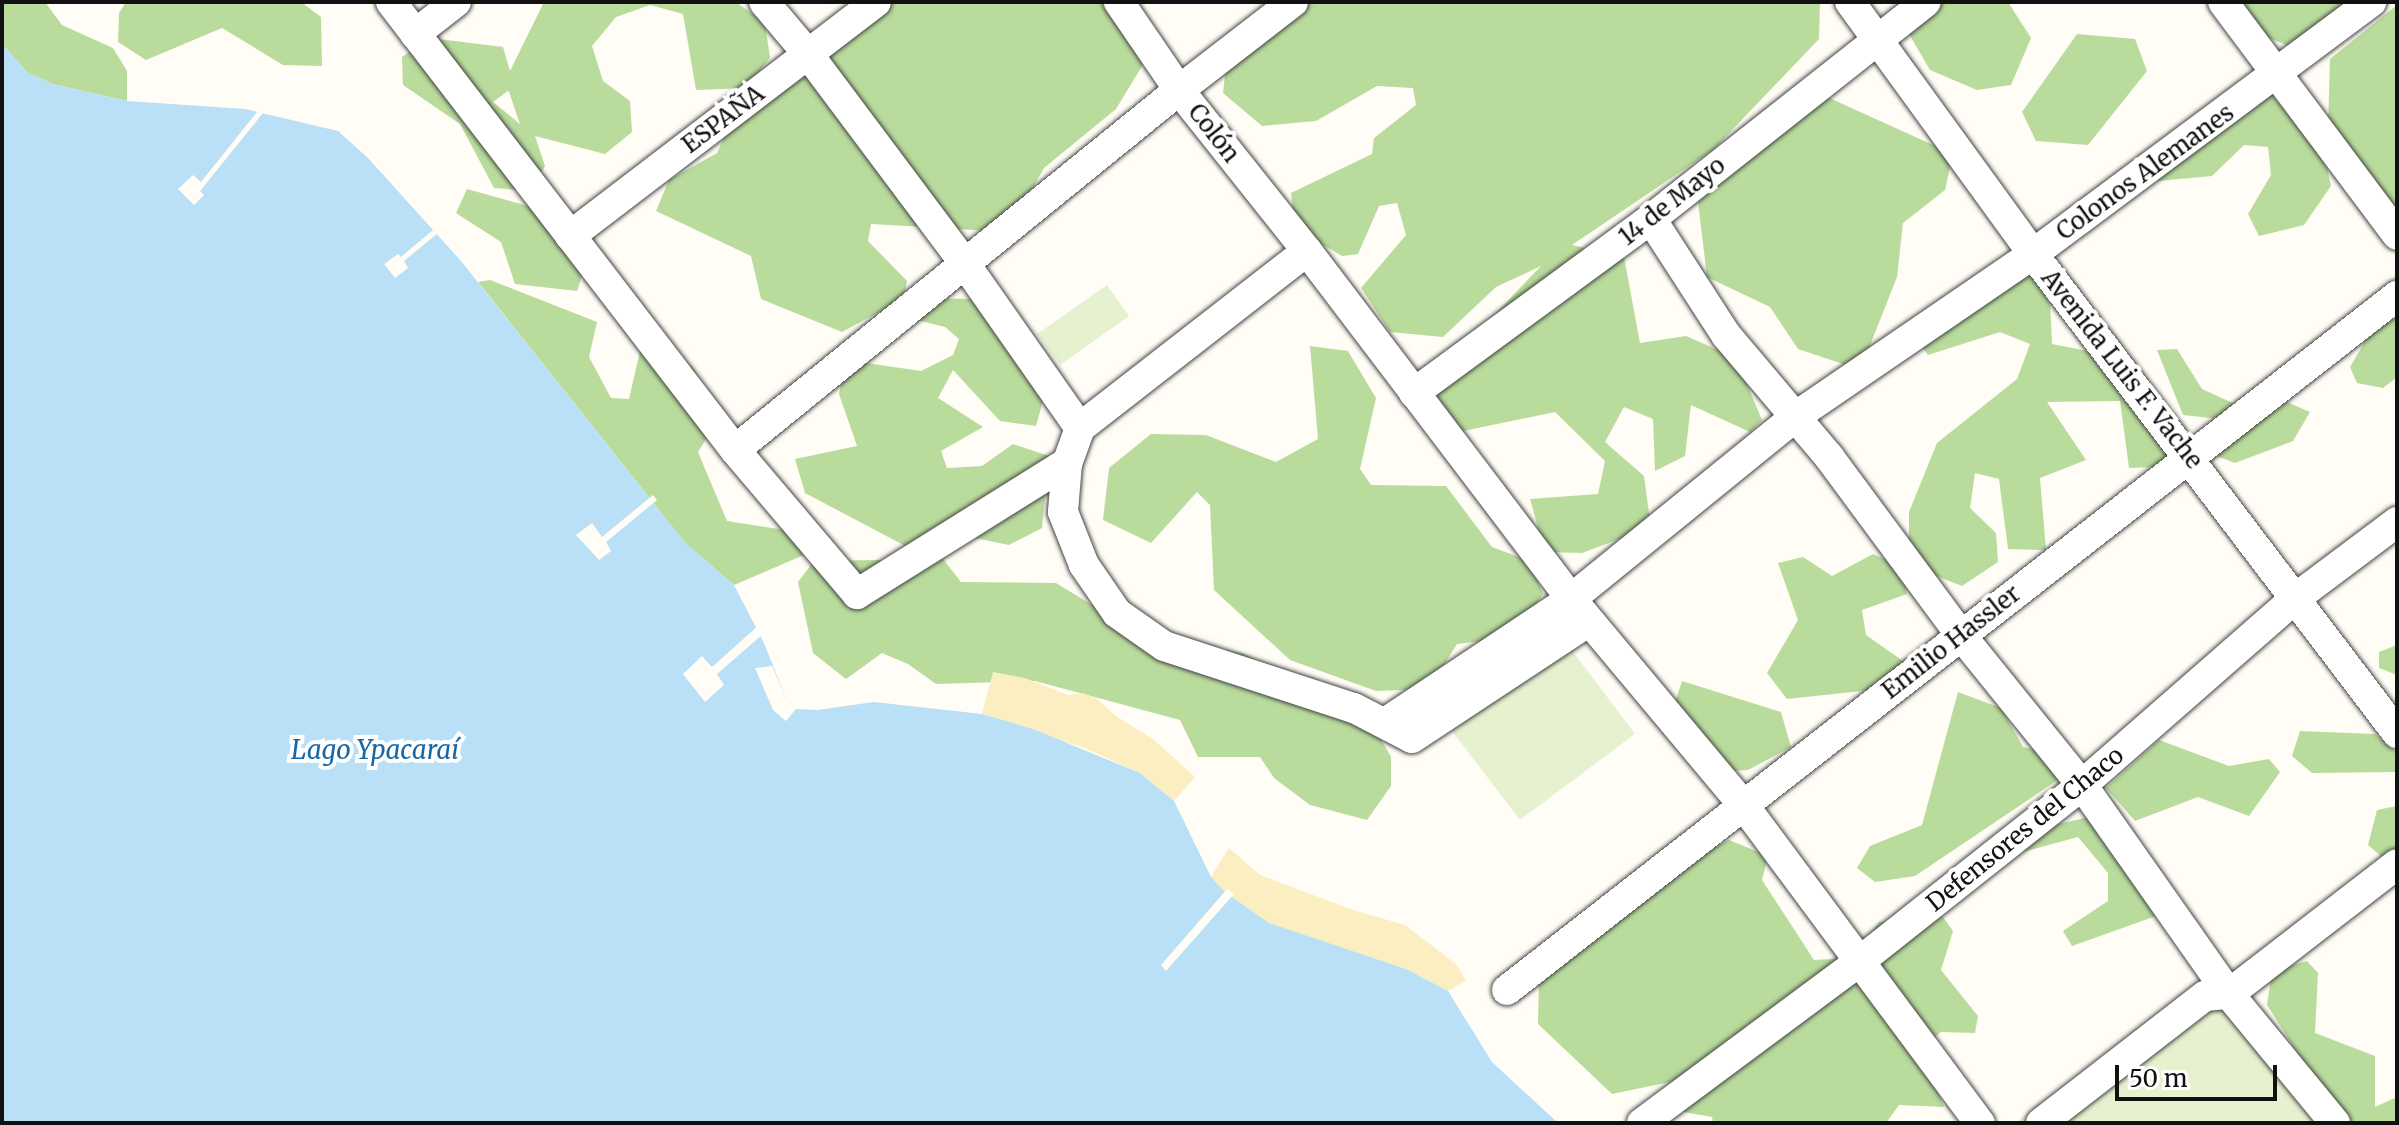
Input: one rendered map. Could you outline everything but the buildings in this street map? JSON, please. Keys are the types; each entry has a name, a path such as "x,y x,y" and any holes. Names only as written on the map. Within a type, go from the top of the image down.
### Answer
{"street":[{"path":"391,2 735,450 857,594 1067,463 1080,428 1307,251"},
{"path":"415,34 456,2"},
{"path":"764,2 808,54 965,264 1080,428"},
{"name":"ESPAÑA","path":"570,236 876,2"},
{"path":"735,450 1179,90 1119,2"},
{"name":"Colón","path":"1293,2 1179,90 1307,251 1579,610 1745,807 1980,1123"},
{"name":"Avenida Luis F. Vache","path":"1850,2 2033,254 2297,597 2397,733"},
{"name":"14 de Mayo","path":"1414,393 1651,219 1926,2"},
{"path":"2223,2 2397,235"},
{"name":"Colonos Alemanes","path":"1067,463 1063,512 1084,565 1117,613 1164,646 1354,708 1385,723 1579,610 1795,417 2033,254 2278,75 2371,2"},
{"path":"1651,219 1726,335 1795,417 1960,634 2082,785 2229,994 2335,1123"},
{"name":"Emilio Hassler","path":"1507,990 2397,296"},
{"name":"Defensores del Chaco","path":"1642,1123 1859,962 2082,785 2297,597 2397,522"},
{"path":"2041,1123 2205,996 2229,994 2397,864"}],"green space":[{"path":"2,2 45,2 62,25 113,48 127,71 127,101 52,84 27,72 2,44"},
{"path":"126,2 301,2 321,17 322,66 283,65 222,28 146,60 118,42 119,13"},
{"path":"544,2 736,2 765,23 770,58 748,85 867,2 1128,2 1153,48 1116,109 1044,168 1008,232 871,224 868,241 907,281 904,298 979,299 1005,348 1049,379 1036,426 1000,421 953,370 938,398 983,427 941,451 947,468 982,466 1013,444 1049,456 1042,528 1009,545 956,534 911,549 805,493 795,459 857,446 839,394 846,360 921,371 953,355 959,339 945,327 897,315 903,299 842,332 761,299 751,256 656,211 669,180 717,153 746,88 696,90 683,14 650,5 616,17 592,46 603,81 630,101 632,132 605,154 535,136 545,166 531,191 494,188 460,124 403,85 402,57 430,38 503,47 510,71","holes":["508,91 520,124 493,102"]},
{"path":"1267,2 1820,2 1819,39 1714,149 1572,245 1624,257 1640,343 1686,336 1736,358 1762,420 1750,432 1691,405 1685,456 1655,471 1653,419 1624,407 1605,442 1644,476 1651,527 1582,553 1545,552 1530,499 1598,494 1605,461 1555,412 1449,434 1433,379 1541,266 1496,287 1443,337 1390,332 1361,288 1406,235 1397,203 1379,206 1358,254 1342,256 1295,228 1291,193 1372,154 1374,138 1416,105 1413,88 1377,86 1316,121 1262,126 1223,93 1227,58"},
{"path":"1897,2 2008,2 2031,38 2011,85 1977,90 1930,70 1895,10"},
{"path":"2235,2 2344,2 2300,50 2248,30"},
{"path":"2397,5 2397,214 2328,129 2330,59"},
{"path":"2077,34 2135,39 2147,71 2088,145 2036,141 2022,112"},
{"path":"2254,77 2323,149 2331,186 2304,225 2259,236 2248,214 2271,175 2268,147 2244,145 2212,176 2147,182"},
{"path":"1825,96 1953,154 1945,190 1903,223 1897,277 1865,358 1849,366 1798,349 1770,307 1707,277 1697,193"},
{"path":"467,189 539,209 585,267 577,291 515,284 501,242 456,213"},
{"path":"2015,268 2049,276 2052,344 2113,356 2175,448 2157,467 2129,468 2120,401 2047,402 2086,460 2040,478 2046,550 2008,549 1999,479 1975,473 1970,508 1996,533 1998,562 1962,586 1909,565 1909,512 1937,443 2017,379 2030,344 2000,332 1928,355 1917,340"},
{"path":"490,280 597,322 589,357 611,398 629,399 641,347 692,366 721,415 698,452 727,521 792,531 804,555 734,585 686,544 478,282"},
{"path":"1107,285 1129,316 1060,365 1037,334"},
{"path":"2397,318 2397,377 2383,388 2357,383 2350,367 2374,326"},
{"path":"1310,346 1348,351 1376,398 1360,469 1371,485 1446,486 1492,547 1529,561 1543,594 1513,637 1457,644 1429,689 1376,691 1290,660 1214,590 1210,505 1197,492 1151,543 1103,520 1109,468 1151,434 1206,435 1276,462 1318,439"},
{"path":"2177,349 2202,389 2235,404 2228,420 2183,415 2157,350"},
{"path":"2273,396 2310,412 2293,441 2235,463 2211,454"},
{"path":"1873,554 1902,567 1907,594 1862,610 1866,635 1903,661 1899,687 1787,699 1767,673 1798,620 1778,563 1803,557 1832,576"},
{"path":"943,559 961,582 1056,583 1145,637 1243,653 1373,725 1391,757 1391,786 1367,820 1310,805 1274,778 1260,757 1198,757 1180,720 1035,681 936,684 908,664 882,653 846,679 813,653 798,582 814,561"},
{"path":"1568,645 1635,734 1520,820 1452,731"},
{"path":"2397,645 2397,675 2379,668 2379,652"},
{"path":"1682,681 1781,712 1791,747 1748,770 1703,773 1668,723"},
{"path":"1958,692 2001,708 2023,747 2063,756 2071,771 1915,876 1875,882 1857,868 1870,846 1922,825"},
{"path":"2300,731 2375,734 2397,753 2397,768 2395,772 2312,773 2292,756"},
{"path":"2159,740 2229,766 2269,759 2280,772 2249,816 2198,797 2135,821 2106,788"},
{"path":"2397,806 2397,858 2382,857 2368,845 2377,810"},
{"path":"2097,815 2159,915 2072,946 2063,931 2108,901 2108,873 2078,837 2023,852 2016,834"},
{"path":"1729,840 1768,856 1762,880 1814,960 1851,958 1879,922 1943,917 1953,931 1941,970 1978,1016 1975,1033 1941,1032 1920,1050 1944,1107 1899,1105 1886,1123 1713,1123 1712,1117 1672,1110 1694,1077 1612,1094 1538,1024 1539,979 1614,897"},
{"path":"2307,961 2318,973 2315,1033 2375,1056 2375,1107 2397,1097 2397,1123 2342,1123 2267,1005 2272,971"},
{"path":"2221,970 2341,1123 2015,1123"}],"sand":[{"path":"993,672 1025,678 1068,695 1083,693 1096,698 1116,716 1154,740 1195,777 1174,801 1140,773 1087,749 982,714"},
{"path":"1229,848 1260,875 1353,910 1405,925 1457,965 1466,981 1448,991 1406,969 1269,923 1225,892 1211,877"}],"water":[{"name":"Lago Ypacaraí","path":"2,44 27,72 52,84 127,101 245,109 338,131 368,158 461,261 686,544 734,585 764,643 785,696 796,709 817,710 874,702 982,714 1033,729 1140,773 1174,801 1211,877 1225,892 1269,923 1406,969 1448,991 1492,1062 1558,1123 2,1123"}],"pier":[{"path":"257,112 263,113 200,191 204,195 194,205 178,189 193,175 201,182"},
{"path":"433,230 437,234 404,261 408,268 395,278 384,264 398,254 401,257"},
{"path":"653,495 657,500 606,542 611,551 599,560 576,535 592,523 602,537"},
{"path":"758,626 763,634 717,674 724,685 705,702 683,674 702,656 712,667"},
{"path":"772,666 785,696 796,709 786,721 773,710 755,668"},
{"path":"1227,889 1234,894 1166,971 1161,965"}]}
